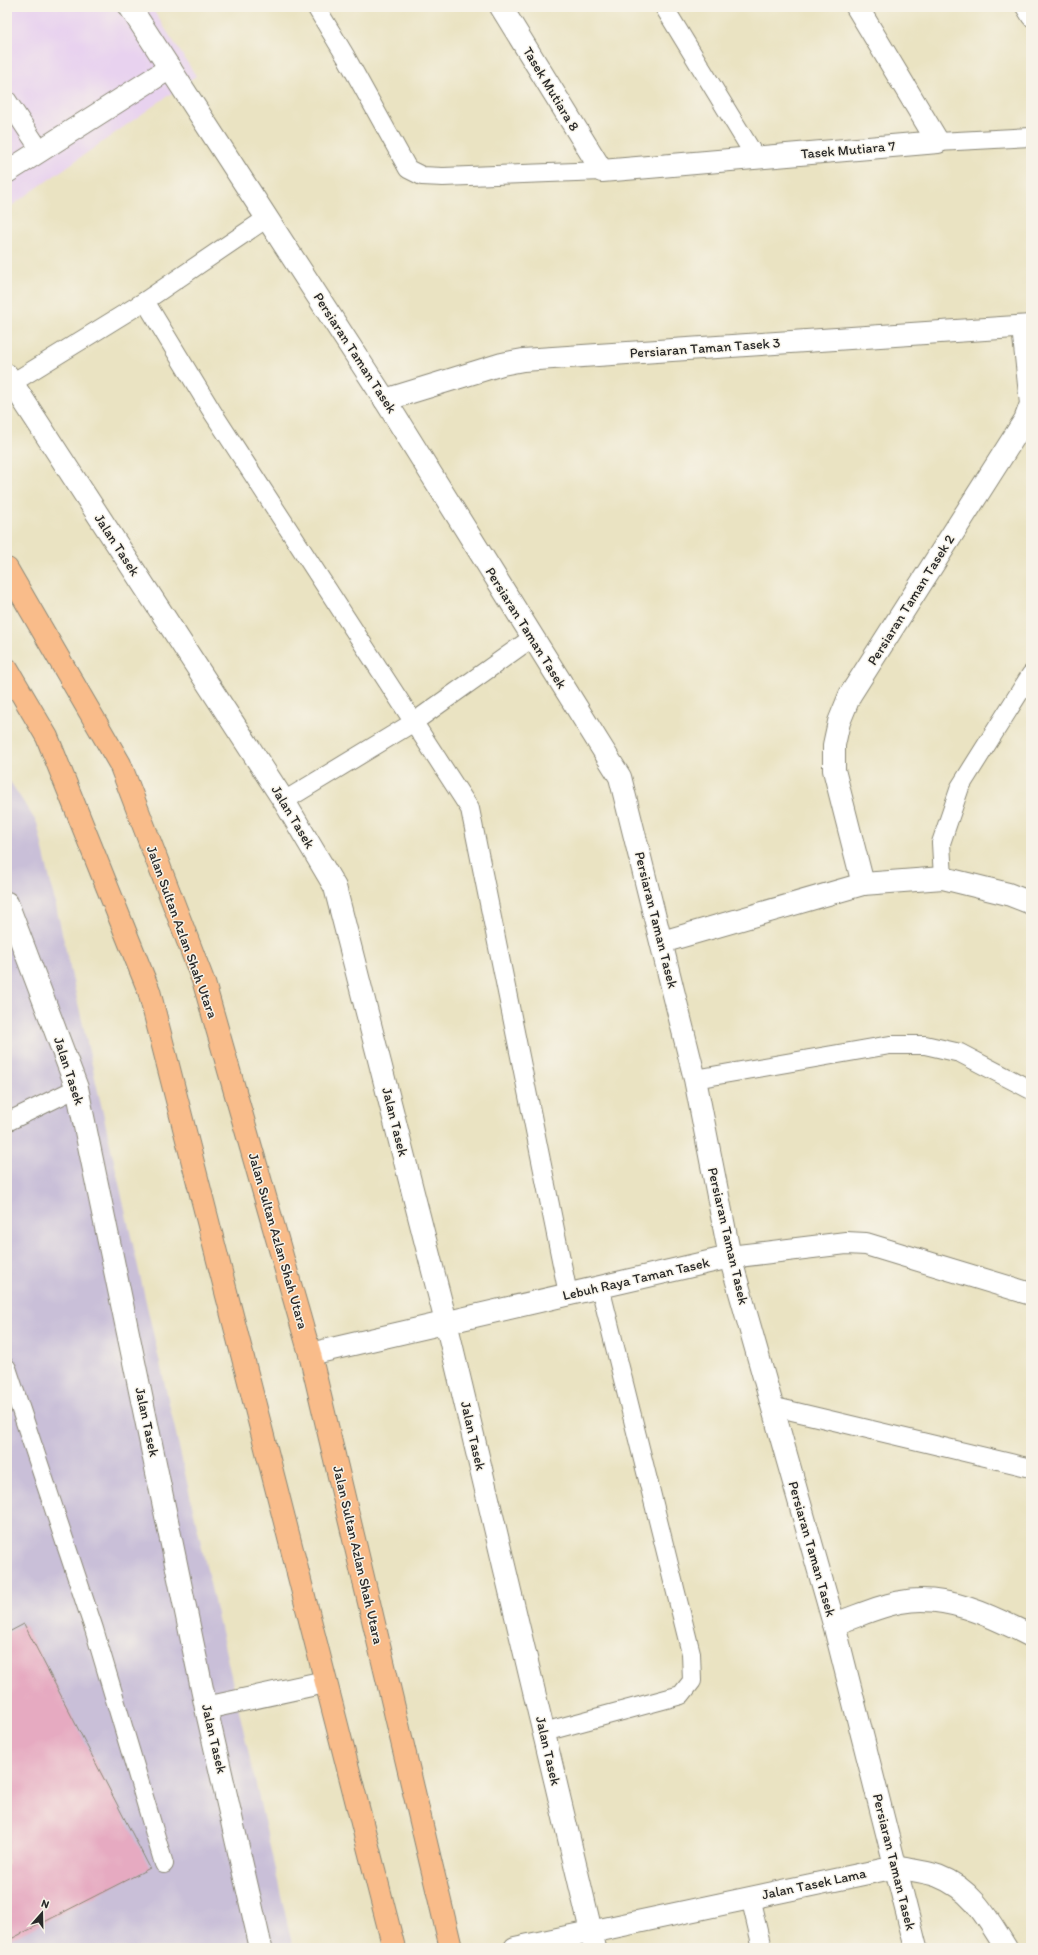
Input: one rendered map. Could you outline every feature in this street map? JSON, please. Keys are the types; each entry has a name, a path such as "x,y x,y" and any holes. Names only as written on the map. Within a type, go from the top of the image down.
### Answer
{"main road":[{"name":"Jalan Sultan Azlan Shah Utara","path":"7,569 120,764 204,982 310,1354 450,1948"},
{"path":"7,669 47,737 149,991 394,1948"}],"street":[{"name":"Persiaran Taman Tasek","path":"130,7 385,400 620,777 695,1079 730,1257 834,1624 916,1948"},
{"name":"Tasek Mutiara 8","path":"501,7 602,171"},
{"path":"856,7 938,142"},
{"path":"7,172 170,68"},
{"name":"Tasek Mutiara 7","path":"602,171 938,142"},
{"name":"Persiaran Taman Tasek 3","path":"385,400 502,364 523,360 1027,327"},
{"name":"Persiaran Taman Tasek 2","path":"863,884 834,770 834,745 839,722 850,695 1024,420 1031,404 1027,327"},
{"name":"Jalan Tasek","path":"10,379 284,801 335,887 446,1322 593,1939"},
{"path":"662,942 863,884 943,878 1008,894 1031,902"},
{"name":"Jalan Tasek","path":"7,903 77,1088 206,1708 261,1948"},
{"name":"Lebuh Raya Taman Tasek","path":"310,1354 730,1257 846,1243 866,1244 1031,1294"},
{"path":"834,1624 900,1602 929,1599 960,1605 1029,1638"},
{"path":"206,1708 325,1682"},
{"name":"Jalan Tasek Lama","path":"515,1948 593,1939 750,1897 896,1867 938,1876 960,1889 980,1906 1006,1948"}],"lane":[{"path":"316,7 346,57 408,169 422,176 443,177 602,171"},
{"path":"664,7 756,158"},
{"path":"1025,7 1031,17"},
{"path":"7,100 40,150"},
{"path":"938,142 1031,137"},
{"path":"10,379 145,301 267,218"},
{"path":"145,301 213,413 470,809 568,1294"},
{"path":"284,801 414,722 532,638"},
{"path":"943,878 941,843 960,787 1031,674"},
{"path":"695,1079 890,1045 924,1046 960,1053 1031,1090"},
{"path":"7,1122 77,1088"},
{"path":"544,1732 681,1695 692,1681 691,1653 600,1287"},
{"path":"7,1368 94,1629 164,1864"},
{"path":"771,1406 1031,1468"},
{"path":"750,1897 762,1948"}],"shaded area":[{"path":"7,7 151,7 196,76 7,209"},
{"path":"7,777 37,823 293,1948 7,1948"}],"building":[{"path":"24,1624 150,1868 7,1941 7,1633"}]}
